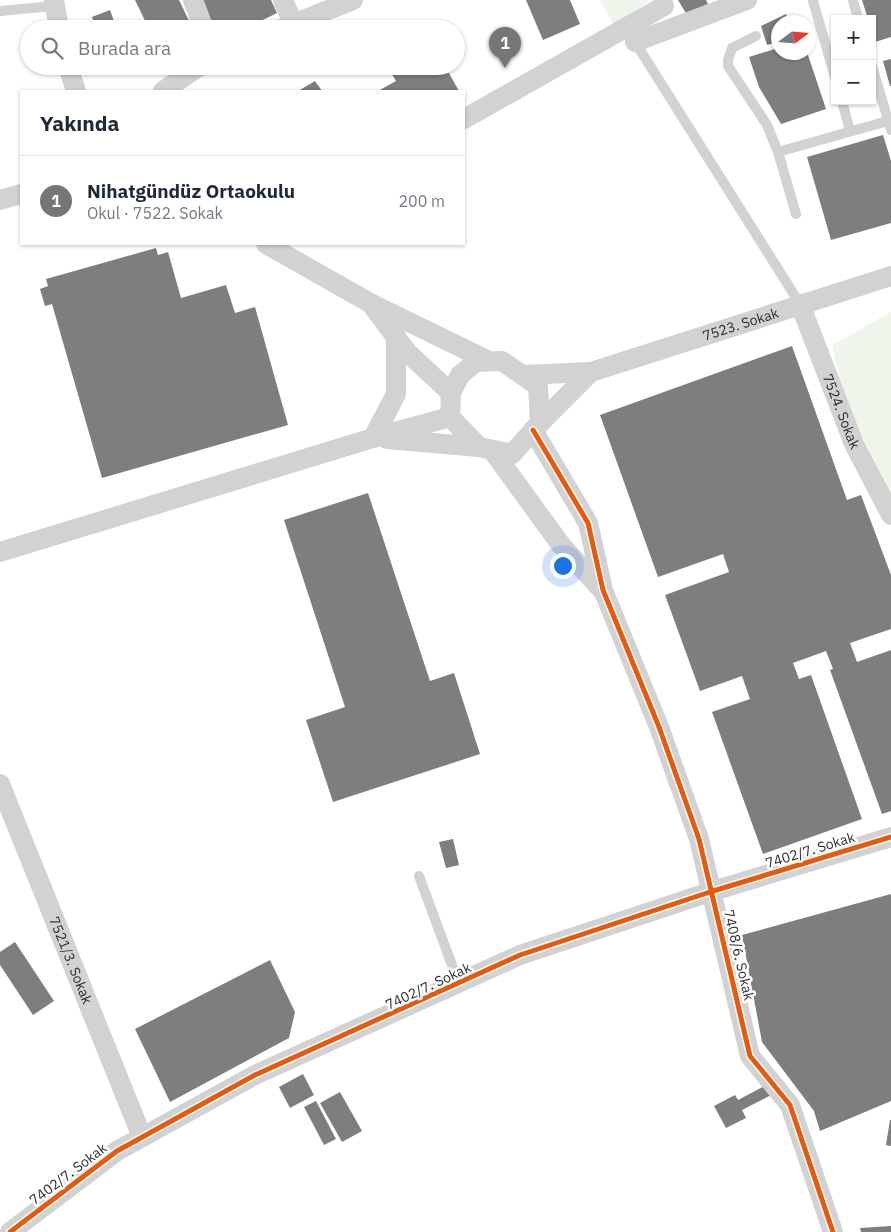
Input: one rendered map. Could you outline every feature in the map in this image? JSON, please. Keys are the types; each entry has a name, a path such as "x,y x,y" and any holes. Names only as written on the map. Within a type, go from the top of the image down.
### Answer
{"street":[{"path":"193,0 201,20"},
{"path":"284,0 286,20"},
{"path":"302,20 353,0"},
{"path":"635,42 741,1"},
{"path":"54,3 57,20"},
{"path":"465,117 663,3 674,28"},
{"path":"71,75 76,90"},
{"path":"164,90 187,75"},
{"path":"0,200 20,194"},
{"path":"268,245 372,304 489,361"},
{"name":"7523. Sokak","path":"591,372 891,276"},
{"path":"372,304 408,353 451,393"},
{"name":"7524. Sokak","path":"800,304 854,444 891,515"},
{"path":"373,438 396,394 396,336"},
{"path":"450,417 451,393 460,375 476,362 502,361 538,386 536,427 588,524 603,590"},
{"path":"522,375 591,372"},
{"path":"373,438 486,449 512,454 591,372"},
{"path":"0,552 373,438 450,417"},
{"path":"450,417 486,449 561,545 603,590"},
{"name":"7408/6. Sokak","path":"603,590 659,727 699,839 750,1056 790,1105 833,1232"},
{"name":"7521/3. Sokak","path":"0,784 142,1137"},
{"name":"7402/7. Sokak","path":"10,1232 117,1150 255,1075 520,955 712,891 891,837"}],"lane":[{"path":"853,0 857,15"},
{"path":"813,1 831,63"},
{"path":"0,11 54,3"},
{"path":"756,36 732,48 728,66 767,125 778,152 796,214"},
{"path":"635,42 800,304"},
{"path":"778,152 850,131 890,124 876,79"},
{"path":"843,105 850,131"},
{"path":"419,876 459,984"}],"shaded area":[{"path":"600,0 650,0 614,25"},
{"path":"891,312 891,495 844,398 832,345"}],"building":[{"path":"135,0 179,0 189,20 145,20"},
{"path":"200,0 271,0 277,13 263,20 210,20"},
{"path":"526,0 570,0 580,24 543,40"},
{"path":"678,0 706,0 708,4 687,15"},
{"path":"862,0 891,0 891,37 876,42 876,15 867,15"},
{"path":"110,10 114,20 93,20 92,17"},
{"path":"771,21 771,44 767,45 761,26"},
{"path":"771,50 771,60 810,60 826,109 781,124 759,87 749,57"},
{"path":"891,59 891,86 890,86 883,61"},
{"path":"392,75 450,75 458,90 380,90 396,81"},
{"path":"315,81 321,90 300,90"},
{"path":"883,135 891,161 891,223 831,240 807,157"},
{"path":"156,248 158,255 168,252 181,298 226,285 235,313 255,307 288,425 102,478 52,304 45,306 40,289 48,286 46,279"},
{"path":"792,346 847,500 861,495 891,575 891,629 850,643 857,662 891,650 891,811 882,814 830,670 833,669 826,651 793,663 799,679 811,675 862,819 763,854 712,712 750,699 742,676 700,691 665,595 729,572 723,554 658,577 600,415"},
{"path":"368,493 430,681 454,673 480,754 333,802 306,720 345,707 284,520"},
{"path":"453,839 459,865 446,868 439,842"},
{"path":"891,894 891,1101 820,1131 814,1111 762,1042 742,935"},
{"path":"15,942 54,1001 33,1015 0,965 0,952"},
{"path":"270,960 295,1012 289,1038 170,1102 135,1029"},
{"path":"303,1074 314,1095 290,1108 279,1087"},
{"path":"768,1084 773,1094 742,1110 746,1118 726,1128 714,1106 735,1095 738,1100"},
{"path":"340,1092 362,1131 342,1142 320,1103"},
{"path":"316,1101 336,1139 324,1145 304,1107"},
{"path":"891,1120 891,1146 886,1145"},
{"path":"891,1226 891,1232 861,1232 860,1228"}],"cycle path":[{"path":"533,430 588,523 603,590 659,727 699,839 750,1056 790,1105 833,1232"},
{"path":"10,1232 117,1151 255,1075 520,955 713,891 891,837"}],"place":[{"name":"Nihatgündüz Ortaokulu","path":"505,68"}]}
